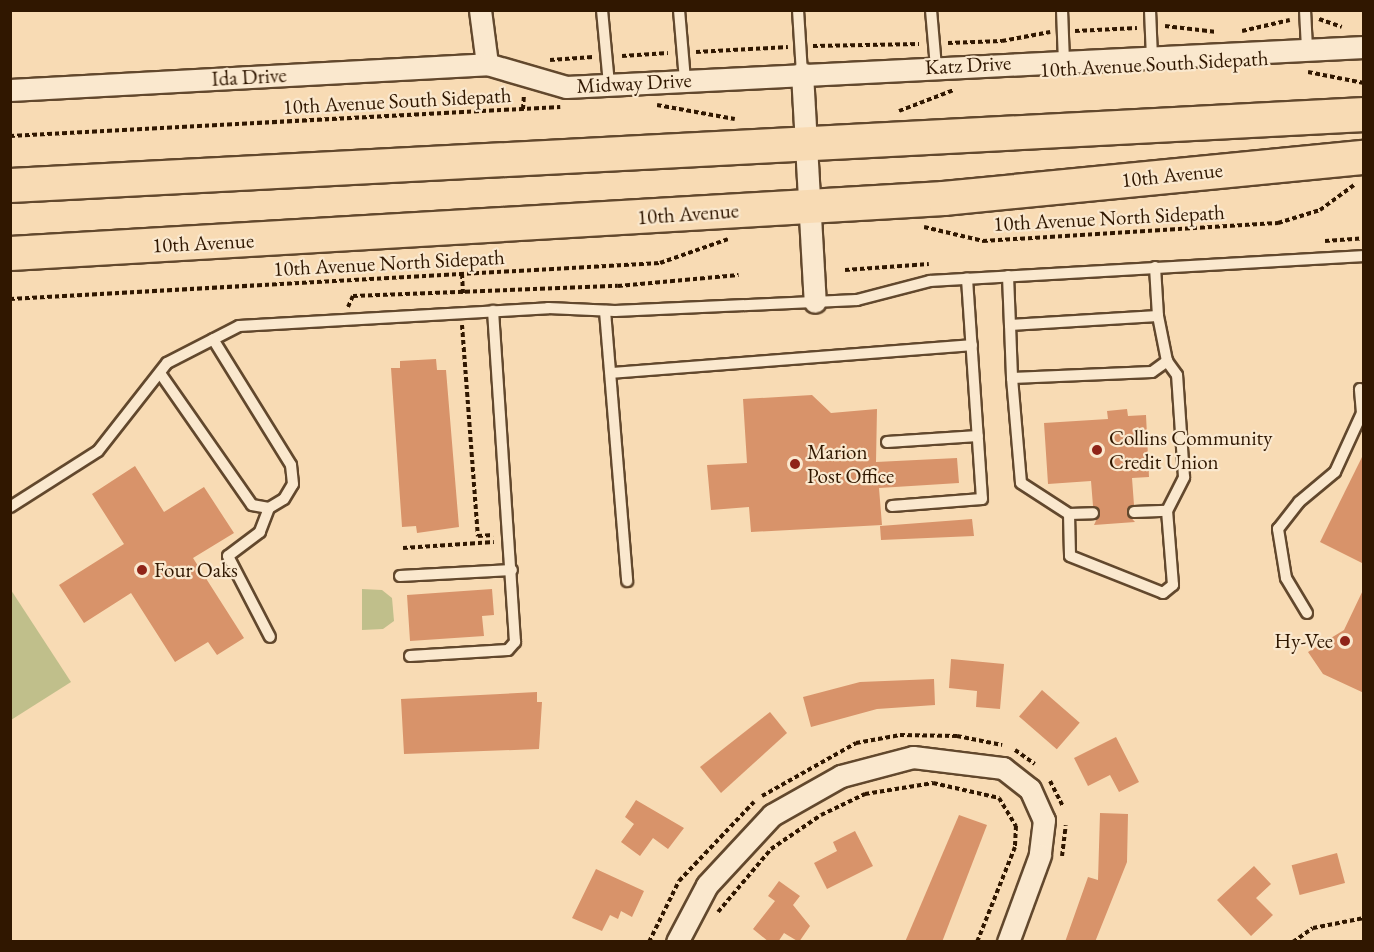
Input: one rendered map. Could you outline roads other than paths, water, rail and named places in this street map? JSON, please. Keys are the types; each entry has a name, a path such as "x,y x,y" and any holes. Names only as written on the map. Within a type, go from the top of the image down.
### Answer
{"main road":[{"path":"10,185 1364,114"},
{"name":"10th Avenue","path":"10,253 1359,171"}],"street":[{"path":"480,10 487,64"},
{"name":"Katz Drive","path":"802,73 1364,46"},
{"name":"Midway Drive","path":"487,64 566,87 802,73"},
{"name":"Ida Drive","path":"10,90 487,64"},
{"path":"802,73 815,302"},
{"path":"677,942 707,885 737,850 772,815 807,793 874,764 913,757 1003,768 1030,789 1044,820 1040,855 1008,942"}],"lane":[{"path":"602,10 609,84"},
{"path":"679,10 685,80"},
{"path":"798,10 802,73"},
{"path":"931,10 936,67"},
{"path":"1062,10 1064,61"},
{"path":"1150,10 1152,57"},
{"path":"1305,10 1307,49"},
{"path":"10,507 98,451 160,373 213,339 239,327 273,321 493,311 605,310 857,300 896,288 967,279 1364,256"},
{"path":"1069,514 1070,556 1163,593 1173,585 1167,511 1184,477 1177,375 1167,361 1158,316 1155,267"},
{"path":"1008,276 1012,378 1021,483 1069,514 1093,513"},
{"path":"892,506 982,499 967,279"},
{"path":"605,310 627,581"},
{"path":"410,656 508,650 515,642 493,311"},
{"path":"1010,325 1158,316"},
{"path":"213,339 291,465 293,484 284,499 269,508 260,532 228,556 270,637"},
{"path":"611,373 972,345"},
{"path":"1012,378 1152,372 1167,361"},
{"path":"160,373 242,494 252,505 269,508"},
{"path":"1307,613 1286,578 1278,529 1299,502 1335,472 1362,413 1362,387"},
{"path":"886,442 978,436"},
{"path":"1134,512 1167,511"},
{"path":"400,576 512,570"}],"place":[{"name":"Collins Community Credit Union","path":"1097,450"},
{"name":"Marion Post Office","path":"795,464"},
{"name":"Four Oaks","path":"142,570"},
{"name":"Hy-Vee","path":"1345,641"}]}
